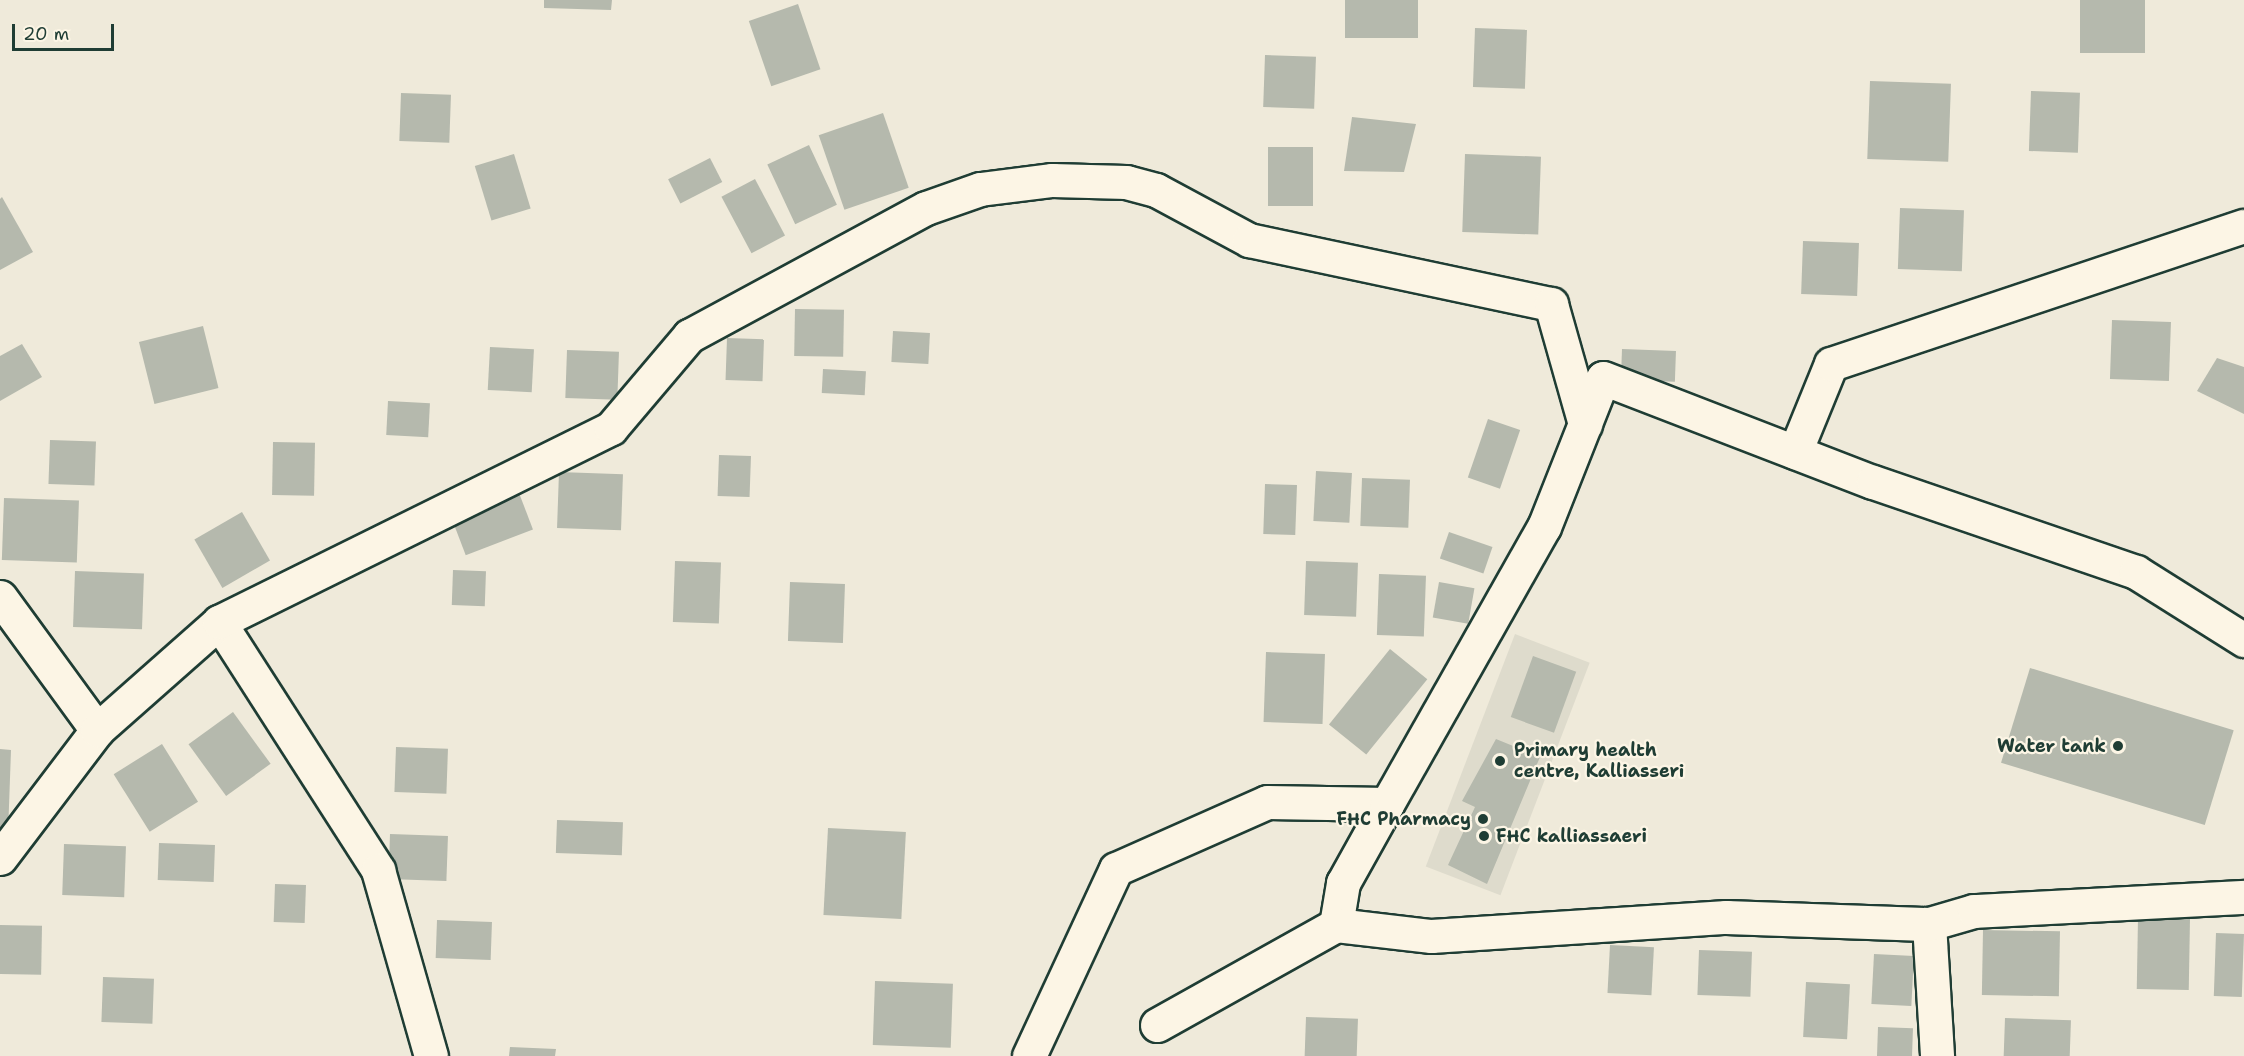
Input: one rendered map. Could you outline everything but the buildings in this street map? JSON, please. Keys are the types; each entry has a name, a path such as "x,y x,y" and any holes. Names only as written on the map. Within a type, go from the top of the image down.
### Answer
{"street":[{"path":"0,858 97,730 219,622 611,428 689,336 926,208 980,189 1052,180 1126,183 1156,190 1250,240 1551,304 1585,424"},
{"path":"1795,452 1831,364 2244,226"},
{"path":"1336,925 1343,883 1544,527 1603,378 1795,452 2136,572 2244,640"},
{"path":"0,597 97,730"},
{"path":"219,622 378,870 431,1056"},
{"path":"1029,1056 1116,869 1267,802 1387,804"},
{"path":"1156,1025 1336,925 1431,936 1726,917 1929,924 1974,911 2244,897"},
{"path":"1929,924 1937,1056"}],"shaded area":[{"name":"Primary health centre, Kalliasseri","path":"1515,634 1590,663 1500,895 1426,866"}],"place":[{"name":"Water tank","path":"2118,746"},
{"name":"Primary health centre, Kalliasseri","path":"1500,761"},
{"name":"FHC Pharmacy","path":"1483,819"},
{"name":"FHC kalliassaeri","path":"1484,836"}]}
